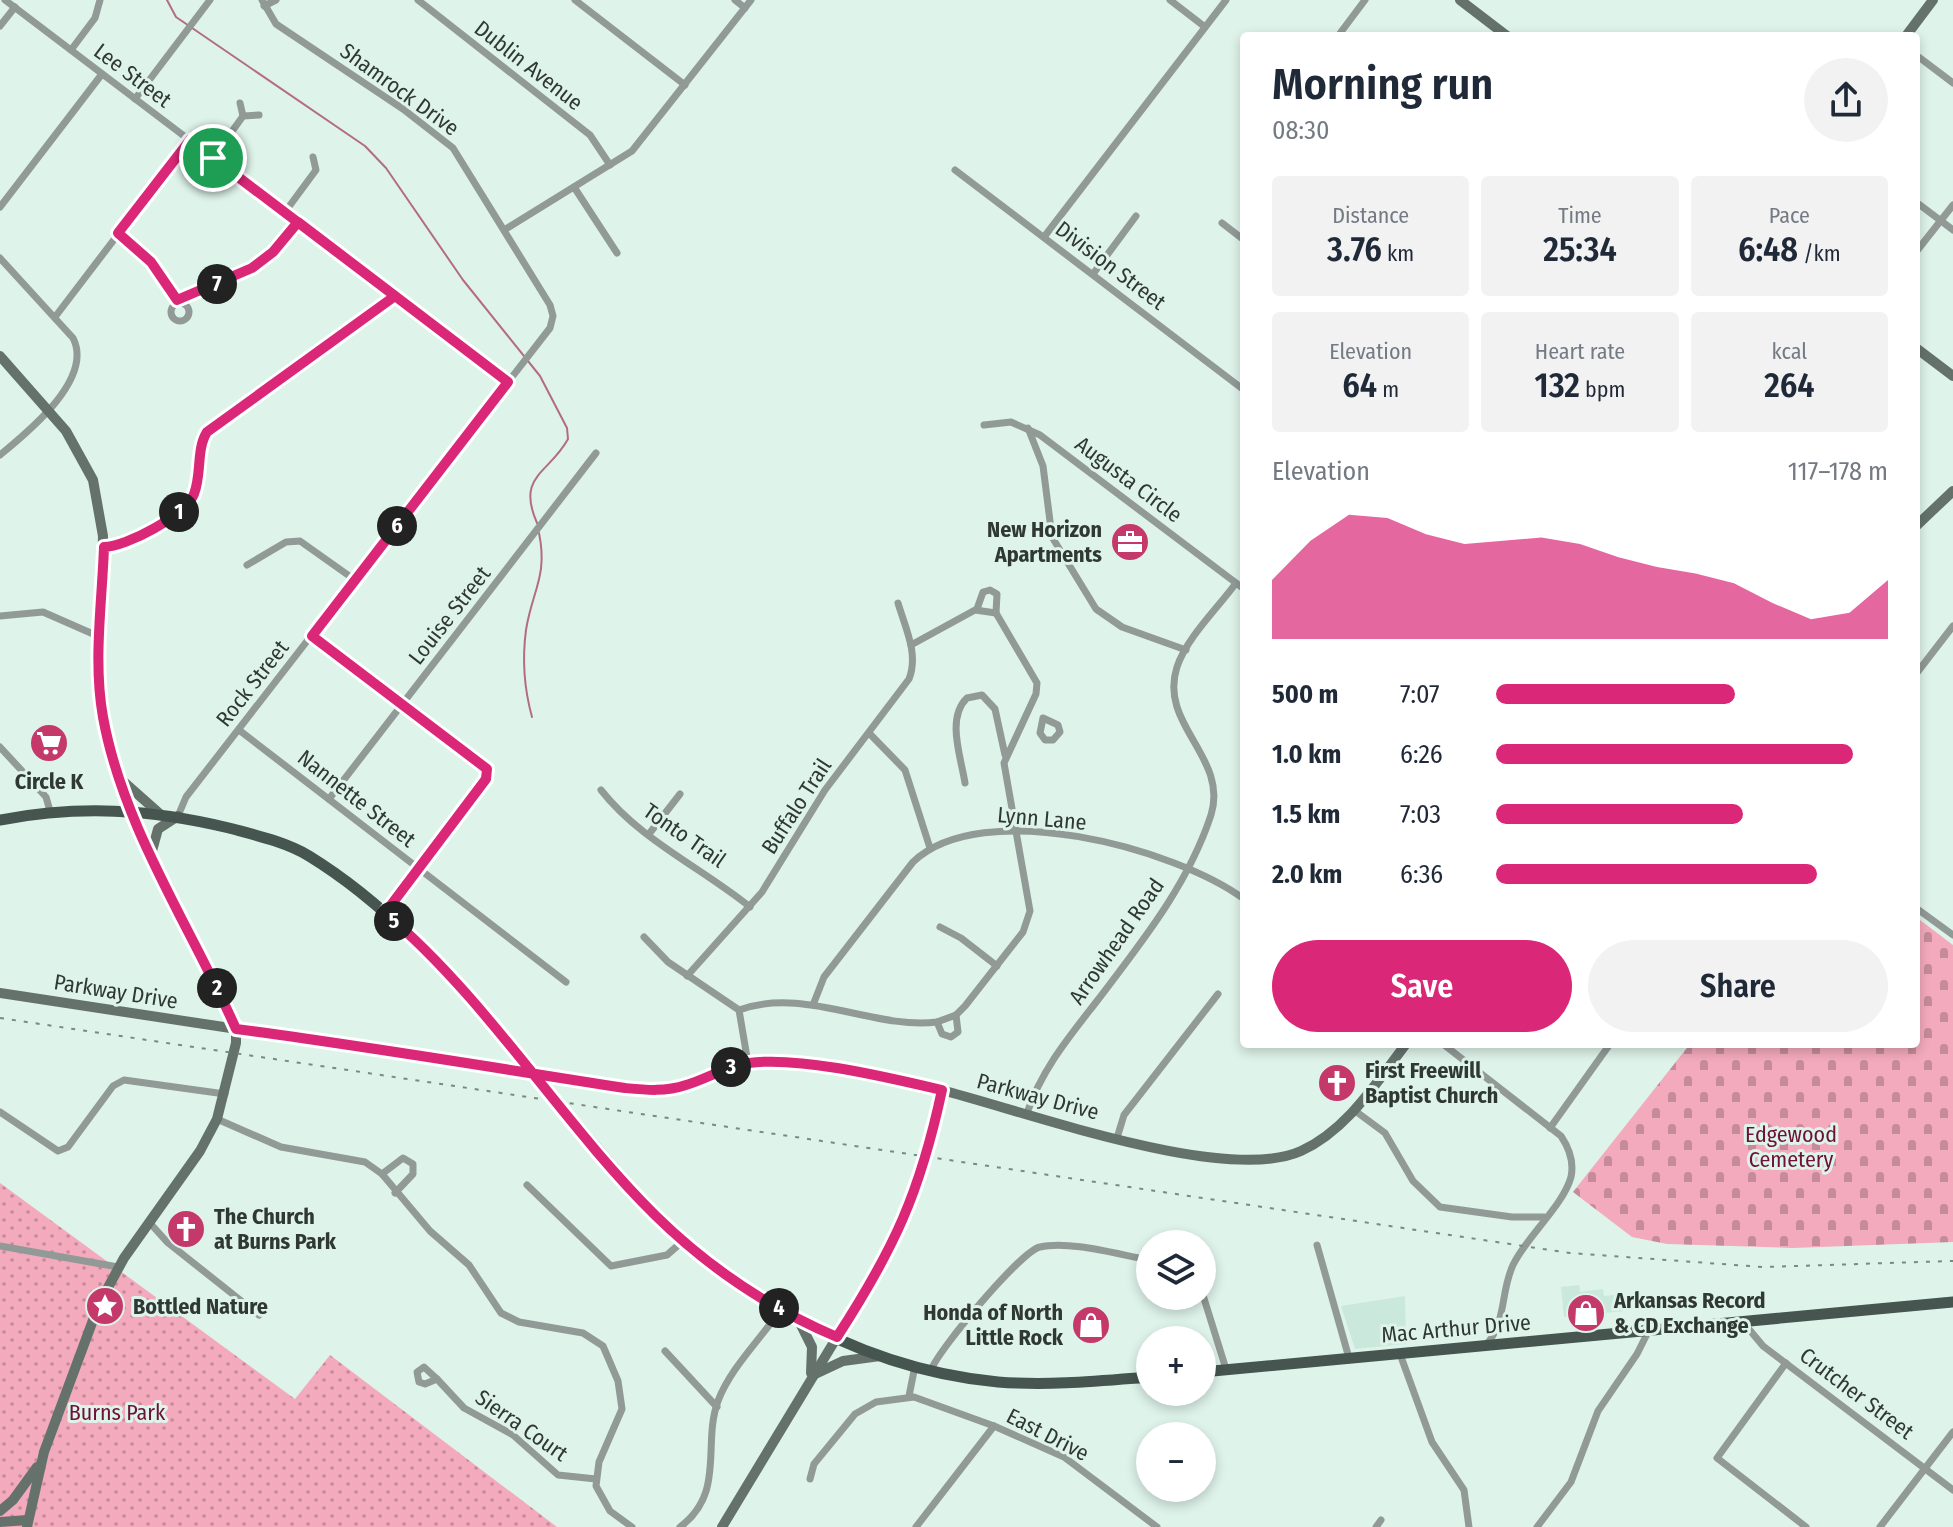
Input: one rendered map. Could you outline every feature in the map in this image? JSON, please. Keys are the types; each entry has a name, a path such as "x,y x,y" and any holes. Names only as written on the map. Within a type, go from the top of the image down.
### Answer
{"main road":[{"path":"0,820 50,811 132,810 178,816 251,834 310,856 385,913 443,970 656,1216 733,1279 798,1319 837,1337 880,1356 931,1370 977,1379 1034,1384 1136,1378"},
{"name":"Mac Arthur Drive","path":"1216,1370 1953,1302"}],"street":[{"name":"Lee Street","path":"5,0 508,382"},
{"path":"71,50 95,18 100,0"},
{"path":"135,99 210,0"},
{"path":"263,3 276,0"},
{"name":"Dublin Avenue","path":"418,0 590,135 610,165"},
{"path":"575,0 685,85"},
{"path":"735,0 745,8"},
{"path":"504,230 635,148 751,0"},
{"path":"1170,0 1205,27"},
{"path":"1044,237 1226,0"},
{"path":"1341,32 1365,0"},
{"path":"1460,0 1502,32"},
{"path":"1909,32 1933,0"},
{"name":"Shamrock Drive","path":"263,3 276,24 448,143 550,305"},
{"path":"0,26 15,7"},
{"path":"1920,58 1953,83"},
{"path":"0,207 102,74"},
{"path":"213,158 243,116 240,103"},
{"path":"243,116 259,115"},
{"path":"55,317 190,140"},
{"path":"313,157 316,170"},
{"path":"285,212 316,170 327,169"},
{"name":"Division Street","path":"955,170 1240,387"},
{"path":"574,187 617,253"},
{"path":"1920,205 1953,230"},
{"path":"1920,247 1953,205"},
{"path":"1093,274 1136,216"},
{"path":"118,233 151,262 181,302 252,268 273,252 298,222"},
{"path":"1222,223 1240,237"},
{"path":"0,258 75,341 77,361 50,410 0,455"},
{"path":"104,547 121,545 184,508 195,492 207,432 395,296"},
{"name":"Rock Street","path":"178,816 186,797 553,323 550,305"},
{"path":"1920,351 1953,376"},
{"path":"0,356 50,410 86,464 99,500 104,547 100,637 103,716 110,751 151,853 236,1029 225,1094 217,1119 200,1151 118,1267 89,1326 42,1459 27,1524 0,1522"},
{"path":"984,425 1003,421 1028,428 1042,460 1052,537 1096,609 1122,627 1186,650"},
{"name":"Augusta Circle","path":"1028,428 1240,586"},
{"name":"Louise Street","path":"329,799 596,453"},
{"path":"1920,522 1953,491"},
{"path":"247,565 286,542 300,541 355,580"},
{"name":"Arrowhead Road","path":"1027,1113 1048,1064 1152,929 1210,818 1214,797 1207,763 1182,723 1174,700 1175,675 1186,650 1236,583"},
{"path":"977,609 981,593 990,590 998,596 996,613 1036,676 1037,689 1030,709 1005,757"},
{"name":"Buffalo Trail","path":"687,976 750,907 825,790 909,679 913,668 911,645 898,603"},
{"path":"911,645 977,609 996,613"},
{"path":"0,616 43,612 100,637"},
{"path":"1920,669 1953,626"},
{"path":"312,636 486,766 488,773 385,913"},
{"path":"739,1010 755,1006 813,1005 937,1022 956,1015 1023,932 1030,911 1005,772 1005,757 991,702 982,695 967,698 958,708 955,721 965,783"},
{"path":"1030,709 1043,718"},
{"name":"Nannette Street","path":"239,730 566,982"},
{"path":"869,733 905,770 930,848"},
{"path":"0,747 47,799 50,811"},
{"path":"120,778 160,814"},
{"name":"Tonto Trail","path":"601,790 649,834 692,866 721,882 750,907"},
{"path":"649,834 680,794"},
{"path":"151,853 156,832 178,816"},
{"name":"Lynn Lane","path":"813,1005 824,977 913,862 930,848 959,836 1017,831 1110,844 1187,866 1240,897"},
{"path":"1920,911 1953,935"},
{"path":"940,927 961,938 997,966"},
{"path":"644,937 687,976 739,1010 748,1063"},
{"name":"Parkway Drive","path":"0,993 638,1090 684,1086 748,1063 813,1067 942,1090 1117,1138 1222,1160 1266,1161 1314,1144 1354,1110 1403,1048"},
{"path":"1117,1138 1124,1115 1218,994"},
{"path":"213,1026 225,1004"},
{"path":"937,1022 943,1036 951,1037 958,1032 956,1015"},
{"path":"1448,1048 1550,1128 1566,1144 1572,1169 1566,1187 1507,1278 1502,1344"},
{"path":"1550,1128 1607,1048"},
{"path":"0,1112 53,1149 63,1151 113,1086 124,1080 225,1094"},
{"path":"722,1527 905,1221 920,1181 942,1090"},
{"path":"1354,1110 1385,1133 1413,1181 1440,1207 1512,1217 1544,1217"},
{"path":"217,1119 281,1147 360,1160 382,1174 430,1231 469,1265 501,1313 519,1322 583,1333 603,1346 618,1381 622,1409 599,1462 596,1479 604,1505 632,1527"},
{"path":"382,1174 403,1158 413,1164 413,1174 395,1193"},
{"path":"527,1185 611,1266 667,1255 683,1241"},
{"path":"149,1222 167,1242 259,1315"},
{"path":"1317,1245 1349,1358"},
{"path":"0,1246 104,1262 118,1267"},
{"path":"931,1370 945,1345 1031,1250 1054,1246 1136,1258"},
{"path":"680,1527 694,1513 711,1475 717,1407 731,1378 781,1309"},
{"path":"1208,1310 1226,1369"},
{"path":"798,1319 812,1347 811,1376"},
{"name":"Crutcher Street","path":"1743,1321 1756,1340 1953,1490"},
{"path":"1486,1345 1502,1322"},
{"path":"1537,1527 1571,1482 1598,1411 1637,1354 1649,1330"},
{"path":"665,1351 717,1407"},
{"path":"1400,1354 1432,1442 1464,1490 1469,1527"},
{"path":"811,1376 843,1361 880,1356"},
{"path":"1786,1363 1719,1451 1717,1459 1806,1527"},
{"path":"810,1479 814,1464 855,1414 876,1402 909,1396 915,1366"},
{"name":"Sierra Court","path":"437,1379 464,1408 513,1435 558,1475 596,1479"},
{"name":"East Drive","path":"909,1396 994,1426 1064,1457 1157,1527"},
{"path":"919,1526 994,1426"},
{"path":"1880,1527 1953,1432"},
{"path":"0,1511 21,1491 42,1459"}],"shaded area":[{"path":"1579,1285 1580,1292 1603,1289 1604,1296 1623,1294 1625,1311 1564,1317 1561,1287"},
{"path":"1405,1296 1406,1344 1355,1349 1341,1306"}],"green space":[{"name":"Edgewood Cemetery","path":"1920,920 1953,945 1953,1242 1793,1248 1667,1244 1632,1237 1573,1192 1687,1048 1920,1048"},
{"name":"Burns Park","path":"0,1183 295,1399 330,1355 557,1527 0,1527"}],"waterway":[{"path":"167,0 176,17 365,146 386,168 463,280 540,376 567,428 568,439 533,485 530,495 537,523"},
{"path":"532,717 524,652 542,561 539,533"}],"railway":[{"path":"0,1018 1570,1253 1763,1267 1953,1261"}],"place":[{"name":"New Horizon Apartments","path":"1130,542"},
{"name":"Circle K","path":"49,743"},
{"name":"First Freewill Baptist Church","path":"1337,1083"},
{"name":"The Church at Burns Park","path":"186,1229"},
{"name":"Bottled Nature","path":"105,1306"},
{"name":"Arkansas Record & CD Exchange","path":"1586,1313"},
{"name":"Honda of North Little Rock","path":"1091,1325"}],"route":[{"path":"213,158 190,140 118,233 151,262 177,300 181,302 252,268 273,252 298,222 508,382 312,636 487,769 486,779 385,913 443,970 474,1005 500,1035 557,1101 634,1192 656,1216 709,1262 755,1294 837,1337 883,1265 905,1221 920,1181 942,1090 813,1067 763,1062 740,1065 684,1086 638,1090 625,1088 526,1073 329,1043 258,1032 236,1029 137,823 110,751 99,671 104,547 121,545 189,504 195,492 204,434 395,296 298,222 213,158"}]}
